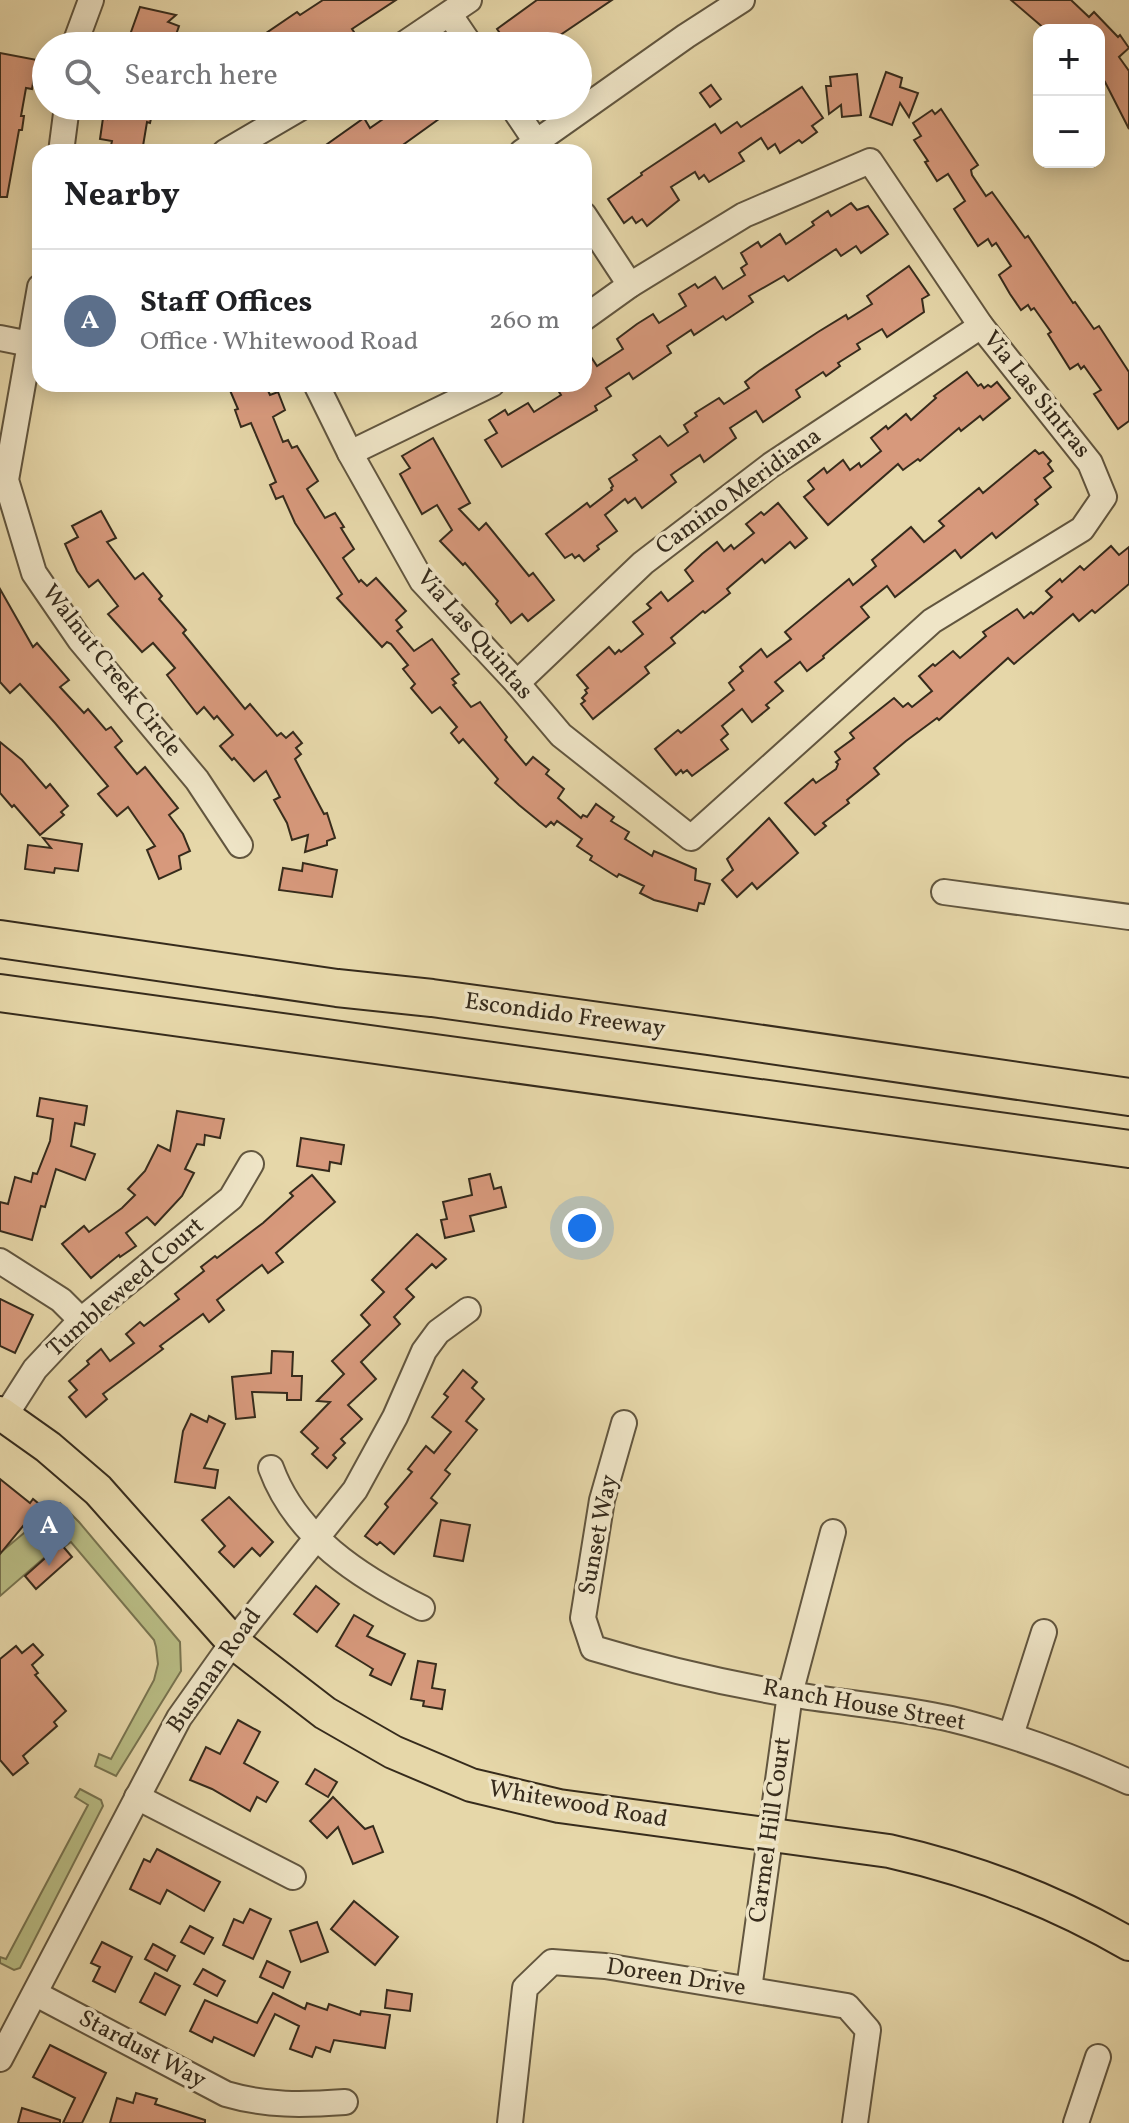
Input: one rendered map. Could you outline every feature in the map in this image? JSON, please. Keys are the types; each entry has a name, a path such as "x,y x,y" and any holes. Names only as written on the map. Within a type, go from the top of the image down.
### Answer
{"highway":[{"name":"Escondido Freeway","path":"0,939 337,988 693,1033 1129,1097"},
{"path":"0,993 1129,1149"}],"main road":[{"name":"Whitewood Road","path":"2,1415 48,1447 98,1490 233,1642 294,1691 355,1733 393,1752 471,1785 559,1806 889,1851 942,1863 1043,1899 1129,1944"}],"street":[{"path":"79,32 91,0"},
{"path":"592,106 686,36 742,0"},
{"path":"422,32 459,8 467,32"},
{"path":"62,144 65,120"},
{"path":"239,144 280,120"},
{"path":"519,120 531,144"},
{"path":"541,144 573,120"},
{"name":"Via Las Sintras","path":"630,285 744,215 870,161 981,326 1090,463 1104,497 1082,529 932,621 691,838"},
{"path":"592,227 630,285 592,312"},
{"name":"Camino Meridiana","path":"517,683 643,563 771,465 981,326"},
{"path":"0,338 32,344"},
{"name":"Walnut Creek Circle","path":"32,358 3,480 34,573 80,640 197,780 240,845"},
{"name":"Via Las Quintas","path":"320,392 350,453 422,581 561,735 691,838"},
{"path":"350,453 476,392"},
{"path":"944,892 1129,917"},
{"name":"Tumbleweed Court","path":"2,1415 35,1369 81,1320 231,1198 251,1164"},
{"path":"0,1261 61,1300 81,1320"},
{"name":"Busman Road","path":"0,2059 179,1718 233,1642 355,1490 395,1417 424,1351 438,1332 468,1310"},
{"name":"Sunset Way","path":"593,1648 583,1618 602,1500 624,1423"},
{"path":"271,1468 280,1493 316,1539 384,1589 422,1608"},
{"name":"Carmel Hill Court","path":"749,1989 790,1694 833,1532"},
{"path":"1011,1735 1044,1632"},
{"name":"Ranch House Street","path":"593,1648 629,1659 790,1694 897,1709 1011,1735 1129,1782"},
{"path":"137,1797 293,1877"},
{"name":"Doreen Drive","path":"510,2123 525,1988 552,1962 605,1966 847,2006 868,2030 855,2123"},
{"name":"Stardust Way","path":"36,1994 226,2094 254,2102 294,2106 345,2102"},
{"path":"1076,2123 1098,2057"}],"green space":[{"path":"60,1503 180,1642 181,1671 116,1776 95,1766 99,1754 111,1759 154,1680 158,1664 154,1640 71,1542 64,1547 60,1544 0,1596 0,1553"},
{"path":"80,1789 101,1800 103,1806 20,1968 14,1970 0,1963 0,1957 6,1959 88,1805 75,1797"}],"building":[{"path":"323,0 396,0 352,29 354,32 268,32 297,12 300,15"},
{"path":"537,0 612,0 565,32 499,32 497,29"},
{"path":"1011,0 1071,0 1089,17 1094,12 1118,37 1120,35 1129,48 1119,57 1129,71 1129,129 1105,82 1105,24 1039,24"},
{"path":"140,7 176,15 168,22 179,26 177,32 131,32"},
{"path":"0,53 32,59 32,89 26,88 22,130 19,130 7,197 0,197"},
{"path":"886,72 902,78 900,87 918,93 909,117 900,103 892,125 870,117"},
{"path":"857,74 861,115 842,117 841,105 829,114 826,86 831,86 830,77"},
{"path":"711,85 721,99 710,107 700,93"},
{"path":"802,87 823,118 812,126 817,132 802,143 799,140 780,153 775,144 768,149 761,138 739,153 744,161 709,182 704,175 699,179 695,172 671,187 679,200 647,226 642,219 636,223 632,217 624,223 608,199 715,124 721,133 737,122 741,127"},
{"path":"941,109 978,165 971,170 972,175 986,196 992,192 1025,238 1028,236 1073,303 1094,329 1099,326 1129,372 1129,421 1118,429 1094,394 1101,390 1084,366 1081,369 1078,364 1070,369 1048,334 1051,332 1034,308 1031,310 1028,305 1021,310 1010,294 999,275 1011,266 996,243 992,246 988,239 978,246 954,209 965,201 948,174 937,181 925,162 928,161 914,140 921,136 913,123 932,110 935,114"},
{"path":"103,120 151,120 147,122 143,144 111,144 112,141 100,139"},
{"path":"361,120 365,120 370,128 382,120 438,120 404,144 327,144"},
{"path":"851,203 857,210 868,206 888,234 861,253 856,246 841,256 836,249 788,281 784,276 749,296 753,302 726,320 723,316 694,335 691,330 667,346 671,353 633,379 629,373 606,388 611,396 595,406 597,410 502,467 485,440 497,433 489,420 505,410 508,415 528,403 534,412 561,395 559,392 592,392 592,358 597,366 623,349 617,339 637,324 653,314 659,323 686,306 679,294 695,284 698,288 715,277 723,289 745,275 741,268 747,264 741,253 758,242 761,247 780,234 786,244 828,211 831,216"},
{"path":"909,266 929,295 922,299 924,312 887,337 882,329 857,344 860,349 838,363 840,366 826,376 823,372 796,390 800,397 763,422 756,411 730,428 736,438 704,462 700,455 675,472 671,475 676,482 642,508 635,498 628,503 625,499 605,515 617,531 597,546 599,549 584,561 579,555 575,558 572,554 565,558 546,534 587,503 590,507 612,490 609,479 637,460 633,455 660,436 668,446 688,432 684,425 697,416 695,413 719,398 724,404 749,388 745,382 759,371 846,315 848,319 872,304 867,296"},
{"path":"967,372 978,386 981,384 984,388 997,382 1010,398 983,420 980,416 961,431 959,428 920,461 918,459 903,470 898,464 828,525 804,497 814,489 808,481 824,468 827,473 843,460 850,470 859,463 861,467 881,451 871,438 906,414 911,420 936,398 934,396"},
{"path":"231,392 269,392 270,395 278,392 285,410 273,417 283,442 288,440 292,448 297,446 318,481 307,489 325,518 335,513 344,527 341,528 354,549 343,558 359,582 361,580 367,586 376,578 406,611 396,620 402,627 397,631 414,651 432,639 459,674 452,679 456,683 453,685 471,707 480,702 526,765 533,757 549,770 546,774 564,789 558,798 581,818 583,815 587,817 596,804 614,817 611,821 629,832 625,839 652,856 654,851 696,869 695,880 710,884 704,904 699,903 697,911 654,900 640,893 644,886 619,874 617,877 590,860 592,856 577,846 582,839 557,821 546,827 495,783 498,779 463,739 459,743 451,733 457,727 440,707 432,713 411,688 415,684 403,669 408,665 391,644 387,642 382,647 337,598 342,594 295,523 283,496 276,499 270,485 276,482 251,423 241,427 235,410 238,409"},
{"path":"433,438 470,503 459,509 479,530 486,523 529,576 533,573 554,600 528,621 522,614 511,623 496,604 498,601 465,563 463,565 440,541 452,530 437,505 422,514 400,474 410,468 402,456"},
{"path":"1035,450 1039,454 1043,452 1051,461 1048,464 1053,471 1044,478 1051,487 1035,500 1038,504 996,538 992,533 961,558 955,550 895,597 887,586 861,607 869,617 824,658 807,671 800,662 775,682 783,691 766,705 769,708 752,722 742,709 722,726 728,734 721,740 728,749 692,776 687,770 683,773 681,770 676,775 655,749 678,730 681,733 734,690 729,683 743,671 740,667 761,649 767,657 791,639 785,632 849,579 853,585 876,566 872,560 911,527 924,542 944,526 939,521 979,488 983,493"},
{"path":"778,503 807,538 795,548 790,542 765,563 762,559 727,589 730,593 671,638 675,643 645,667 649,673 593,719 581,704 585,701 582,698 588,688 577,675 609,647 615,654 619,650 621,652 643,634 633,622 651,608 647,604 661,592 668,601 693,581 685,570 702,554 717,542 724,551 731,545 734,549 754,533 746,524"},
{"path":"101,511 116,538 107,542 135,579 143,573 162,596 159,599 186,630 183,633 245,709 250,704 277,736 281,733 286,738 293,732 302,743 296,748 301,754 295,759 324,814 327,813 335,838 327,841 327,845 305,852 308,835 292,840 287,823 274,800 280,797 266,771 254,781 234,758 232,760 220,746 233,735 217,716 214,719 204,707 197,714 167,675 175,668 153,643 142,652 108,614 118,606 98,580 89,587 77,571 65,544 78,537 72,526"},
{"path":"1111,546 1119,555 1129,547 1129,584 1095,613 1092,610 1079,621 1073,614 1014,664 1008,658 939,720 937,718 874,768 879,774 847,800 849,803 823,823 826,826 815,835 785,803 813,779 816,783 836,769 836,762 840,759 835,752 854,738 850,733 894,698 903,707 908,703 912,707 932,691 919,676 933,664 935,666 953,651 960,658 986,636 983,632 1017,609 1024,618 1031,612 1033,614 1052,597 1046,591 1080,566 1084,570"},
{"path":"0,589 33,647 37,643 69,680 60,687 84,713 88,709 106,730 111,727 122,741 115,747 137,774 145,767 178,808 169,815 183,834 190,851 179,856 181,869 159,879 147,850 155,846 128,807 117,816 98,794 108,786 55,723 20,684 10,693 0,682"},
{"path":"0,742 22,760 46,788 50,784 68,806 61,812 64,815 40,835 0,793"},
{"path":"769,818 798,853 757,889 752,883 737,897 722,880 733,870 727,859"},
{"path":"43,838 82,844 78,871 55,868 54,873 25,869 28,845 51,848"},
{"path":"303,863 337,870 332,897 279,890 283,868 302,871"},
{"path":"40,1098 87,1106 84,1125 75,1123 71,1146 95,1154 85,1180 56,1169 32,1240 0,1231 0,1202 8,1204 15,1177 31,1182 50,1141 53,1119 37,1116"},
{"path":"177,1111 224,1119 220,1138 205,1135 204,1145 197,1144 185,1169 194,1173 182,1196 155,1225 147,1217 126,1233 136,1246 119,1255 91,1278 62,1244 84,1226 89,1232 135,1195 128,1189 145,1171 158,1145 170,1151"},
{"path":"301,1138 344,1145 341,1164 330,1162 329,1171 297,1166"},
{"path":"490,1174 494,1189 501,1187 506,1207 470,1216 474,1231 445,1238 441,1220 447,1219 443,1202 472,1195 469,1179"},
{"path":"312,1175 335,1202 276,1253 283,1262 268,1273 262,1265 217,1300 224,1310 209,1322 203,1314 160,1346 163,1349 103,1394 107,1399 86,1417 69,1397 77,1390 69,1381 89,1364 87,1361 101,1349 110,1361 134,1343 126,1334 140,1322 144,1326 179,1299 175,1294 204,1271 201,1267 263,1223 293,1196 290,1193"},
{"path":"417,1234 446,1259 436,1268 432,1264 406,1289 414,1297 394,1317 400,1324 361,1362 376,1379 348,1405 362,1419 341,1439 345,1443 333,1455 336,1458 327,1468 312,1454 318,1448 301,1432 330,1402 317,1401 344,1374 332,1361 370,1325 361,1315 384,1292 372,1280"},
{"path":"0,1299 33,1315 15,1353 0,1346"},
{"path":"272,1351 293,1352 292,1376 302,1376 301,1400 287,1400 287,1393 252,1392 255,1417 236,1419 232,1377 271,1373"},
{"path":"463,1370 477,1382 472,1388 484,1399 466,1421 477,1430 445,1470 450,1474 431,1498 437,1503 394,1554 380,1542 377,1545 365,1536 388,1507 385,1504 412,1472 408,1469 426,1446 434,1453 451,1432 432,1417 448,1397 444,1394"},
{"path":"191,1414 207,1422 209,1416 225,1424 204,1468 218,1470 215,1488 175,1482 183,1431"},
{"path":"0,1479 30,1503 33,1499 44,1508 26,1529 23,1526 0,1554"},
{"path":"229,1497 273,1542 260,1556 252,1548 234,1567 219,1552 225,1546 202,1520"},
{"path":"441,1520 470,1525 463,1561 434,1556"},
{"path":"61,1544 72,1557 36,1589 25,1576"},
{"path":"316,1586 339,1604 317,1632 294,1614"},
{"path":"354,1615 373,1626 367,1636 405,1654 391,1685 370,1675 373,1669 336,1646"},
{"path":"33,1644 43,1655 32,1665 38,1673 35,1675 66,1711 54,1722 57,1726 23,1756 28,1763 13,1775 0,1760 0,1659 16,1646 22,1653"},
{"path":"418,1661 436,1664 432,1688 445,1690 442,1709 423,1706 424,1701 411,1699"},
{"path":"238,1720 260,1732 244,1763 278,1782 266,1802 257,1797 250,1811 190,1780 206,1747 220,1754"},
{"path":"315,1769 337,1782 328,1797 306,1784"},
{"path":"333,1797 365,1829 373,1826 383,1852 353,1864 338,1827 327,1838 310,1821"},
{"path":"157,1849 220,1882 204,1911 167,1890 160,1904 130,1889 144,1859 150,1862"},
{"path":"354,1901 398,1937 375,1965 331,1929"},
{"path":"250,1909 271,1919 253,1959 223,1945 234,1919 243,1923"},
{"path":"317,1922 328,1952 301,1962 290,1931"},
{"path":"190,1926 213,1938 204,1954 181,1942"},
{"path":"102,1942 132,1957 115,1992 93,1981 100,1967 91,1963"},
{"path":"153,1944 175,1956 167,1971 145,1959"},
{"path":"267,1961 290,1972 283,1988 260,1977"},
{"path":"203,1969 225,1981 217,1996 194,1984"},
{"path":"155,1973 180,1986 165,2015 140,2002"},
{"path":"387,1990 412,1994 410,2011 385,2008"},
{"path":"273,1993 305,2009 307,2003 327,2010 329,2004 360,2015 361,2011 390,2015 385,2048 334,2040 330,2052 316,2047 312,2057 290,2049 299,2026 275,2014 254,2056 214,2037 212,2042 190,2031 205,2000 257,2023"},
{"path":"50,2045 106,2073 82,2123 63,2123 75,2098 33,2077"},
{"path":"136,2093 157,2099 155,2104 205,2120 205,2123 110,2123 117,2098 133,2103"},
{"path":"22,2108 60,2120 60,2123 18,2123"}],"place":[{"name":"Staff Offices","path":"49,1566"}]}
